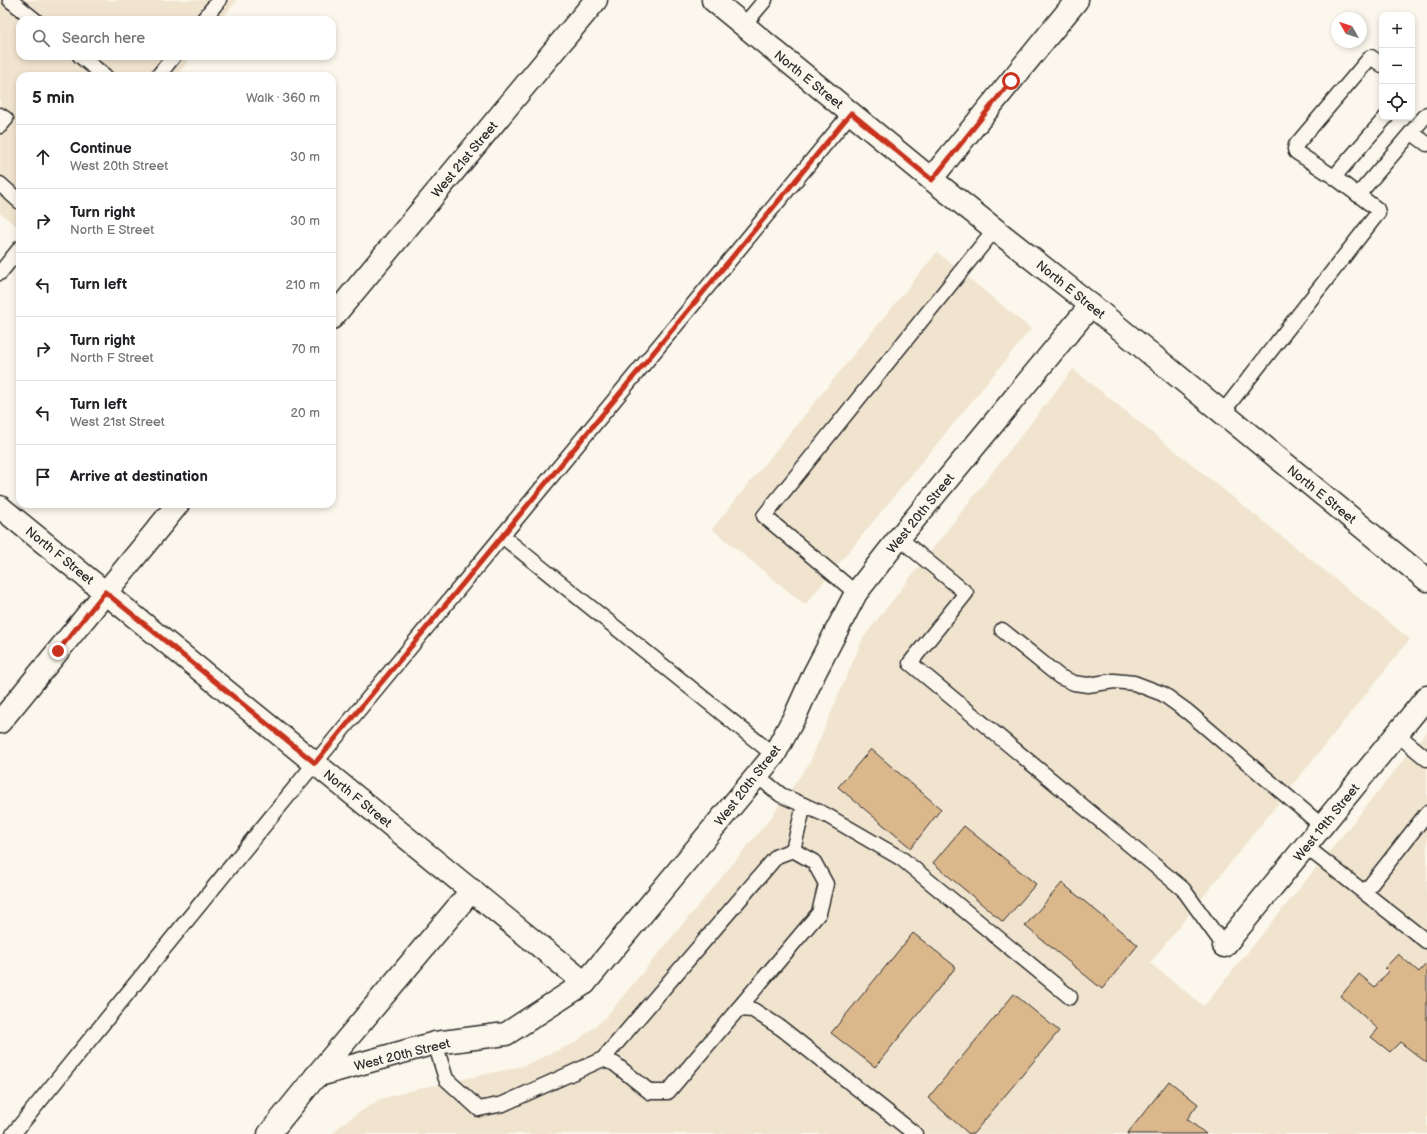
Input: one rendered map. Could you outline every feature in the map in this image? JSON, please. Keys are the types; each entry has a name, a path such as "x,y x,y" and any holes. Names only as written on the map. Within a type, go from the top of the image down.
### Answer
{"street":[{"name":"West 21st Street","path":"336,313 596,0"},
{"name":"North E Street","path":"713,0 932,180 1091,305 1427,580"},
{"path":"932,180 1077,0"},
{"name":"West 20th Street","path":"316,1076 434,1043 506,1034 585,983 774,755 856,593 898,538 1091,305"},
{"name":"North F Street","path":"0,506 585,983"},
{"path":"0,722 175,508"},
{"name":"West 19th Street","path":"1224,946 1427,697"},
{"name":"West 20th Street","path":"269,1134 472,890"}],"lane":[{"path":"10,0 30,16"},
{"path":"205,16 218,0"},
{"path":"744,25 765,0"},
{"path":"1222,413 1378,213 1377,209 1334,177 1296,152 1295,149 1296,145 1369,59 1371,57 1379,63"},
{"path":"85,60 100,72"},
{"path":"161,72 171,60"},
{"path":"13,1134 315,763 851,113"},
{"path":"1358,195 1427,114"},
{"path":"0,115 6,119 0,126"},
{"path":"1334,177 1383,120"},
{"path":"1412,133 1427,144"},
{"path":"0,184 16,198"},
{"path":"856,593 764,516 995,229"},
{"path":"0,273 16,253"},
{"path":"502,536 774,755"},
{"path":"898,538 966,593 910,663 1183,889 1224,946"},
{"path":"1002,630 1060,677 1074,683 1088,685 1114,682 1134,683 1163,694 1188,712 1322,826"},
{"path":"1397,734 1427,759"},
{"path":"756,775 781,795 826,815 902,860 1070,997"},
{"path":"793,850 804,805"},
{"path":"1364,892 1427,813"},
{"path":"1305,846 1426,941 1427,939"},
{"path":"603,1059 615,1064 650,1092 668,1092 819,913 826,884 814,862 793,850"},
{"path":"434,1043 446,1079 479,1109 503,1104 603,1059 777,856 793,850"},
{"path":"738,1009 753,1010 781,1028 915,1134"}],"shaded area":[{"path":"0,0 237,0 224,16 16,16 16,60 189,60 179,72 16,72 16,226 0,213"},
{"path":"937,252 1031,329 805,605 712,529"},
{"path":"1073,369 1410,639 1150,963 1204,1006 1427,731 1427,1134 332,1134 343,1123 380,1099 417,1089 523,1066 576,1042 605,1018 769,820 810,762 863,638"}],"building":[{"path":"871,749 941,809 911,848 838,787"},
{"path":"964,826 1036,884 1003,922 933,863"},
{"path":"1062,883 1138,945 1102,989 1025,926"},
{"path":"913,933 956,967 875,1067 831,1033"},
{"path":"1398,954 1419,972 1425,965 1427,966 1427,1063 1400,1042 1390,1052 1371,1037 1378,1029 1341,996 1359,974 1375,987 1388,971 1385,968"},
{"path":"1014,994 1059,1031 973,1134 969,1134 928,1098"},
{"path":"1169,1081 1198,1104 1187,1119 1206,1134 1127,1134"}],"route":[{"path":"58,651 105,592 315,763 851,113 932,180 1011,81"}]}
